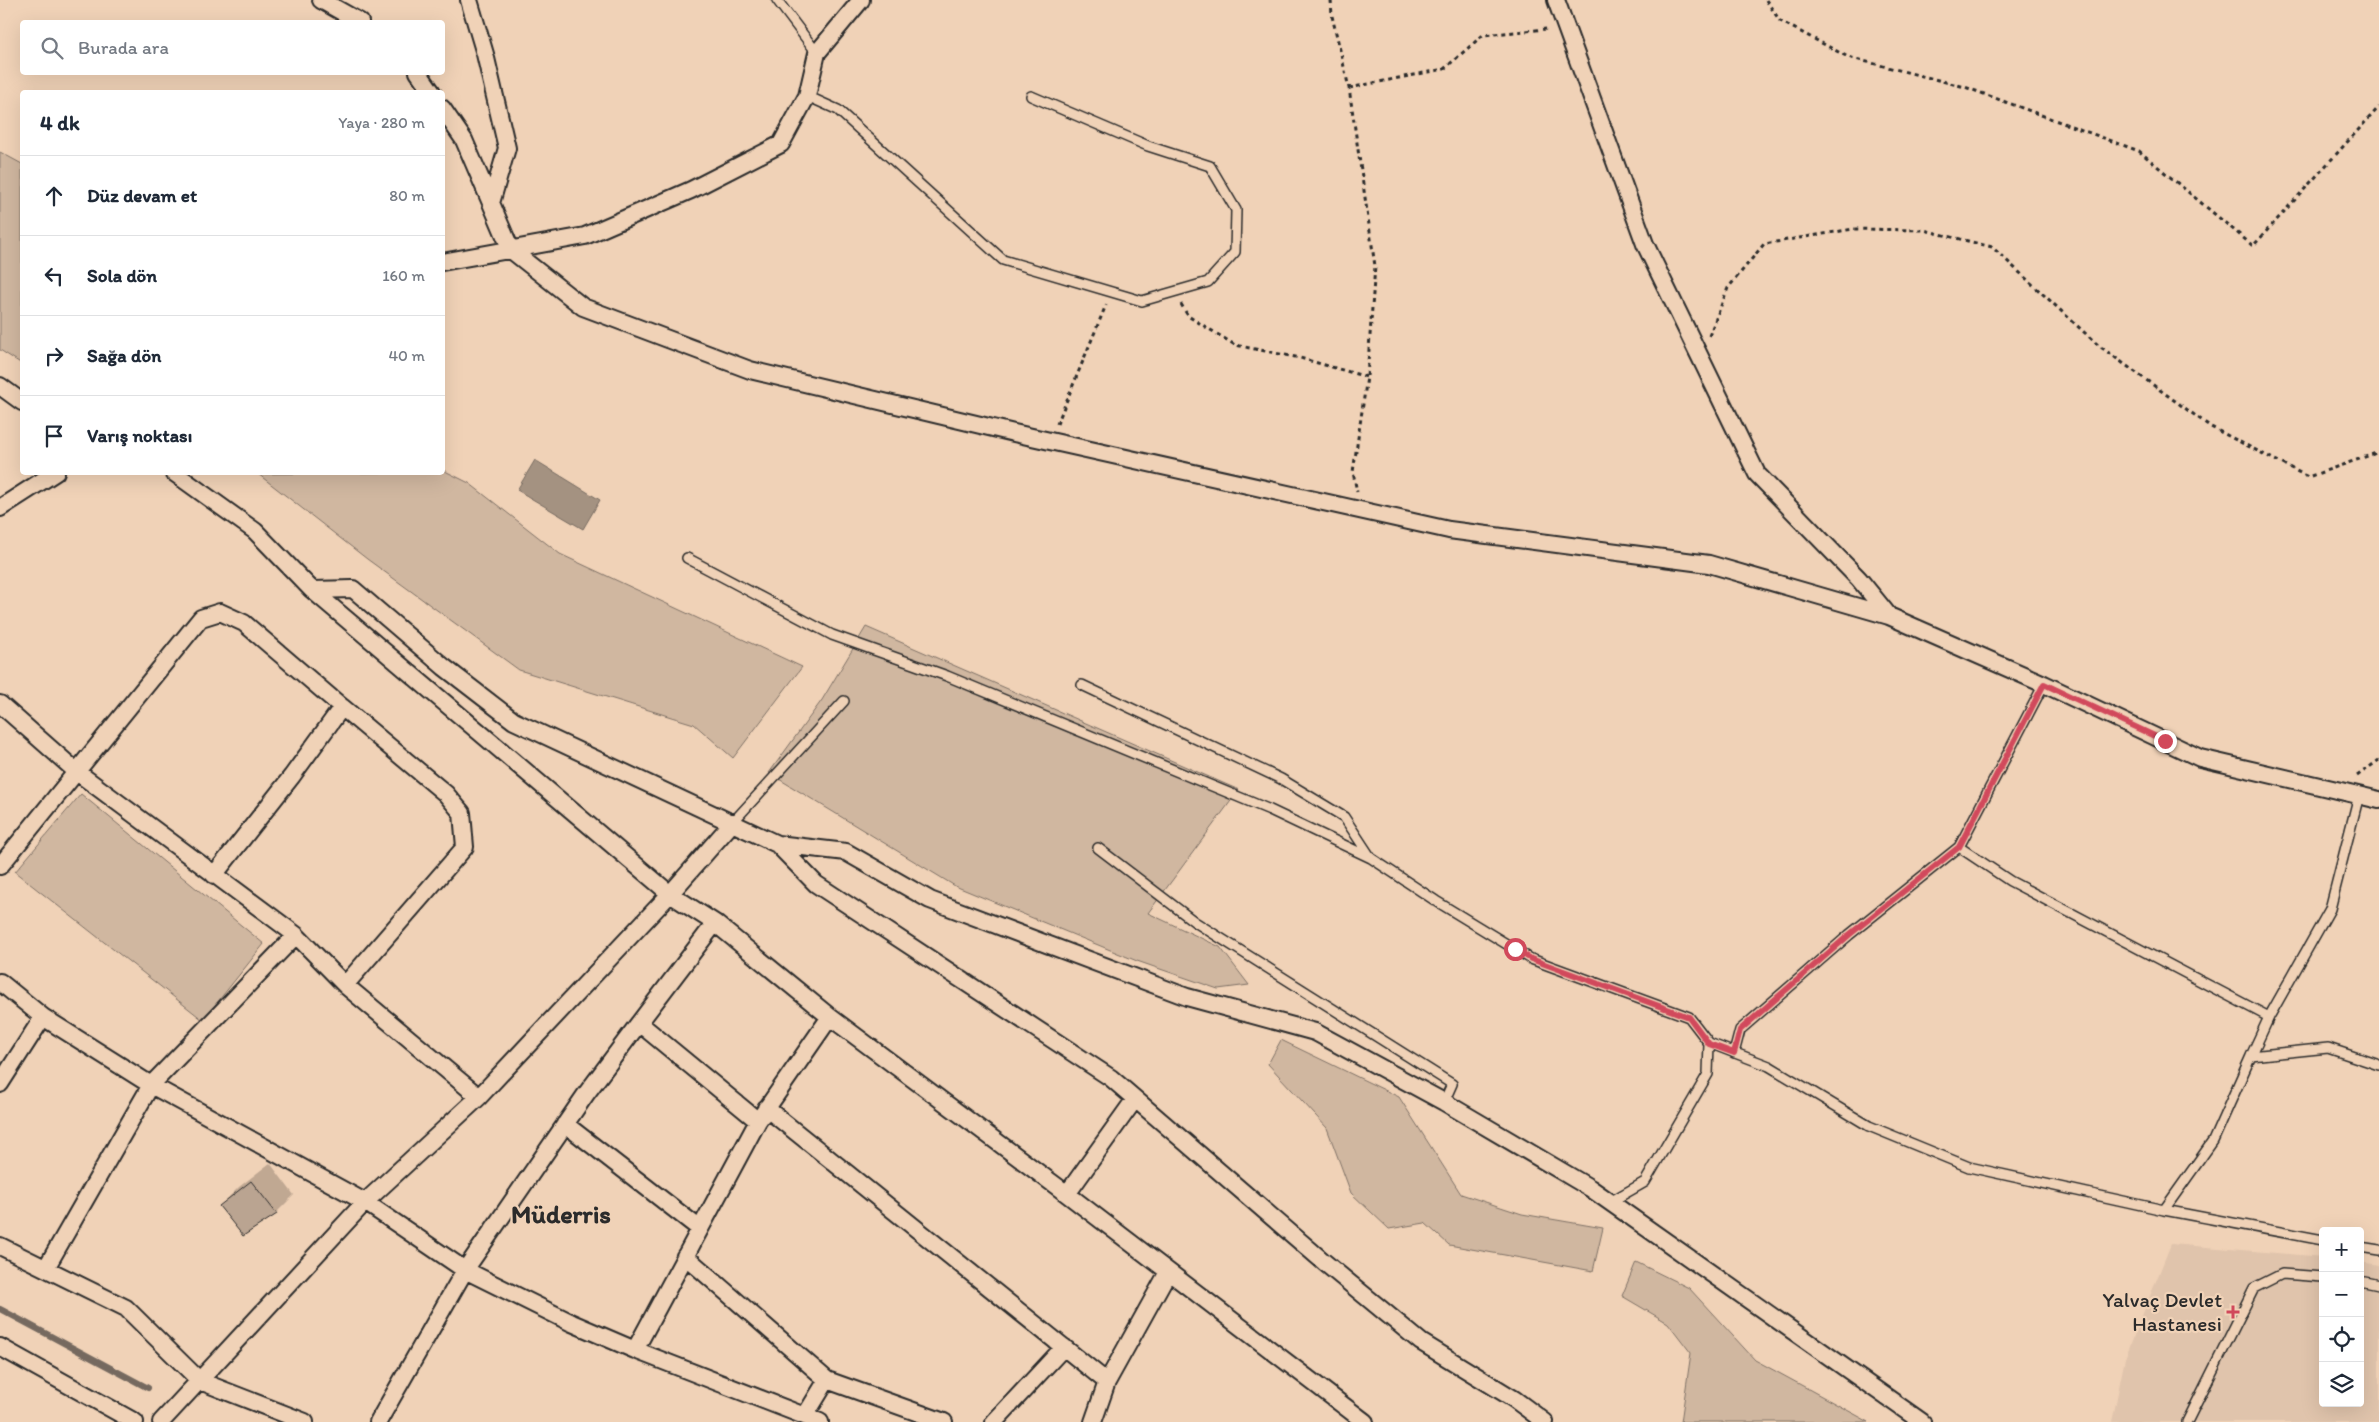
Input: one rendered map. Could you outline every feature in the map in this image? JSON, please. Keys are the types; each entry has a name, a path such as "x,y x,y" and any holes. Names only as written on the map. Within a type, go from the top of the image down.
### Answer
{"street":[{"path":"321,0 356,20"},
{"path":"469,0 485,54 507,148 491,202"},
{"path":"445,261 585,236 691,190 781,144 807,96 817,53 860,0"},
{"path":"1556,0 1645,244 1757,474 1859,579 1889,616"},
{"path":"420,75 431,90"},
{"path":"445,112 464,140 512,250 583,307 750,370 1449,530 1709,564 1889,616 2044,684 2200,758 2379,800"},
{"path":"0,386 20,401"},
{"path":"0,508 51,475"},
{"path":"177,475 255,531 312,590 670,894 715,923 830,1016 1365,1422"},
{"path":"312,590 353,589 444,667 514,721 777,844 846,852 939,903 1187,997 1315,1032 1444,1102 1590,1188 1922,1422"},
{"path":"0,866 201,618 220,612 244,623 446,794 462,813 465,847 344,985"},
{"path":"0,704 77,772 296,935 344,985 478,1097"},
{"path":"214,875 292,776 342,707"},
{"path":"161,1422 364,1202 478,1097 670,894 732,822"},
{"path":"777,844 816,884 1111,1078 1324,1262 1421,1342 1514,1399 1545,1422"},
{"path":"378,1422 465,1270 565,1124 715,923"},
{"path":"46,1268 151,1085 296,935"},
{"path":"0,982 43,1017 151,1085 364,1202 465,1270 572,1323 635,1350 813,1419 827,1380"},
{"path":"635,1350 762,1115 830,1016"},
{"path":"0,1084 43,1017"},
{"path":"639,1023 762,1115 1108,1382"},
{"path":"1067,1194 1135,1099"},
{"path":"565,1124 700,1229"},
{"path":"0,1246 126,1308 200,1381 305,1422"},
{"path":"685,1256 827,1380 944,1422"},
{"path":"1093,1422 1108,1382 1168,1272"},
{"path":"0,1347 135,1422"},
{"path":"994,1422 1064,1347"}],"lane":[{"path":"777,0 817,53"},
{"path":"807,96 838,110 1003,260 1142,301 1208,282 1235,252 1236,210 1210,166 1148,146 1031,96"},
{"path":"687,558 832,635 947,676 1270,810 1371,858 1436,901 1531,959 1689,1017 1709,1044 1769,1066 1869,1126 1969,1167 2164,1210 2319,1239"},
{"path":"1734,1053 1740,1030 1849,935 1959,847 2044,684"},
{"path":"1082,685 1289,784 1344,817 1371,858"},
{"path":"732,822 844,701"},
{"path":"2164,1210 2213,1141 2269,1017 2330,909 2358,795"},
{"path":"1959,847 2010,882 2269,1017"},
{"path":"1098,848 1195,922 1452,1084 1444,1102"},
{"path":"1610,1202 1645,1182 1708,1074 1709,1044"},
{"path":"2251,1056 2328,1048 2379,1065"},
{"path":"2364,1248 2379,1250"},
{"path":"2187,1422 2254,1288 2282,1274 2319,1277"},
{"path":"2364,1281 2379,1285"}],"path":[{"path":"1332,0 1332,16 1349,88 1376,266 1367,377 1353,472 1361,510"},
{"path":"1766,0 1780,20 1848,57 1965,87 2138,151 2253,246 2379,107"},
{"path":"1349,88 1444,69 1483,35 1566,27"},
{"path":"1701,358 1728,288 1764,244 1852,229 1924,230 1992,247 2098,346 2211,426 2308,477 2379,452"},
{"path":"1173,292 1188,316 1235,345 1300,358 1367,377"},
{"path":"1050,440 1111,293"}],"shaded area":[{"path":"0,152 20,163 20,363 0,350"},
{"path":"535,460 600,500 583,529 517,490"},
{"path":"445,471 469,483 560,554 802,667 733,758 694,724 519,670 367,559 259,475 445,475"},
{"path":"866,627 1239,790 1148,913 1220,947 1249,985 1218,989 1137,961 955,886 769,773 822,700"},
{"path":"81,794 264,944 203,1020 15,872"},
{"path":"1281,1040 1399,1097 1461,1194 1522,1214 1603,1228 1593,1271 1449,1245 1425,1223 1389,1229 1351,1193 1327,1128 1268,1064"},
{"name":"Yalvaç Devlet Hastanesi","path":"2171,1244 2319,1257 2319,1407 2364,1407 2364,1263 2379,1265 2379,1422 2112,1422 2125,1358"},
{"path":"1636,1262 1689,1288 1755,1360 1869,1422 1681,1422 1691,1353 1668,1323 1622,1296"}],"building":[{"path":"251,1181 277,1214 243,1236 219,1206"}],"waterway":[{"path":"0,1309 148,1388"}],"place":[{"name":"Yalvaç Devlet Hastanesi","path":"2233,1312"}],"district":[{"name":"Müderris","path":"561,1214"}],"route":[{"path":"1515,949 1531,959 1689,1017 1709,1044 1734,1053 1740,1030 1849,935 1959,847 2044,684 2165,741"}]}
